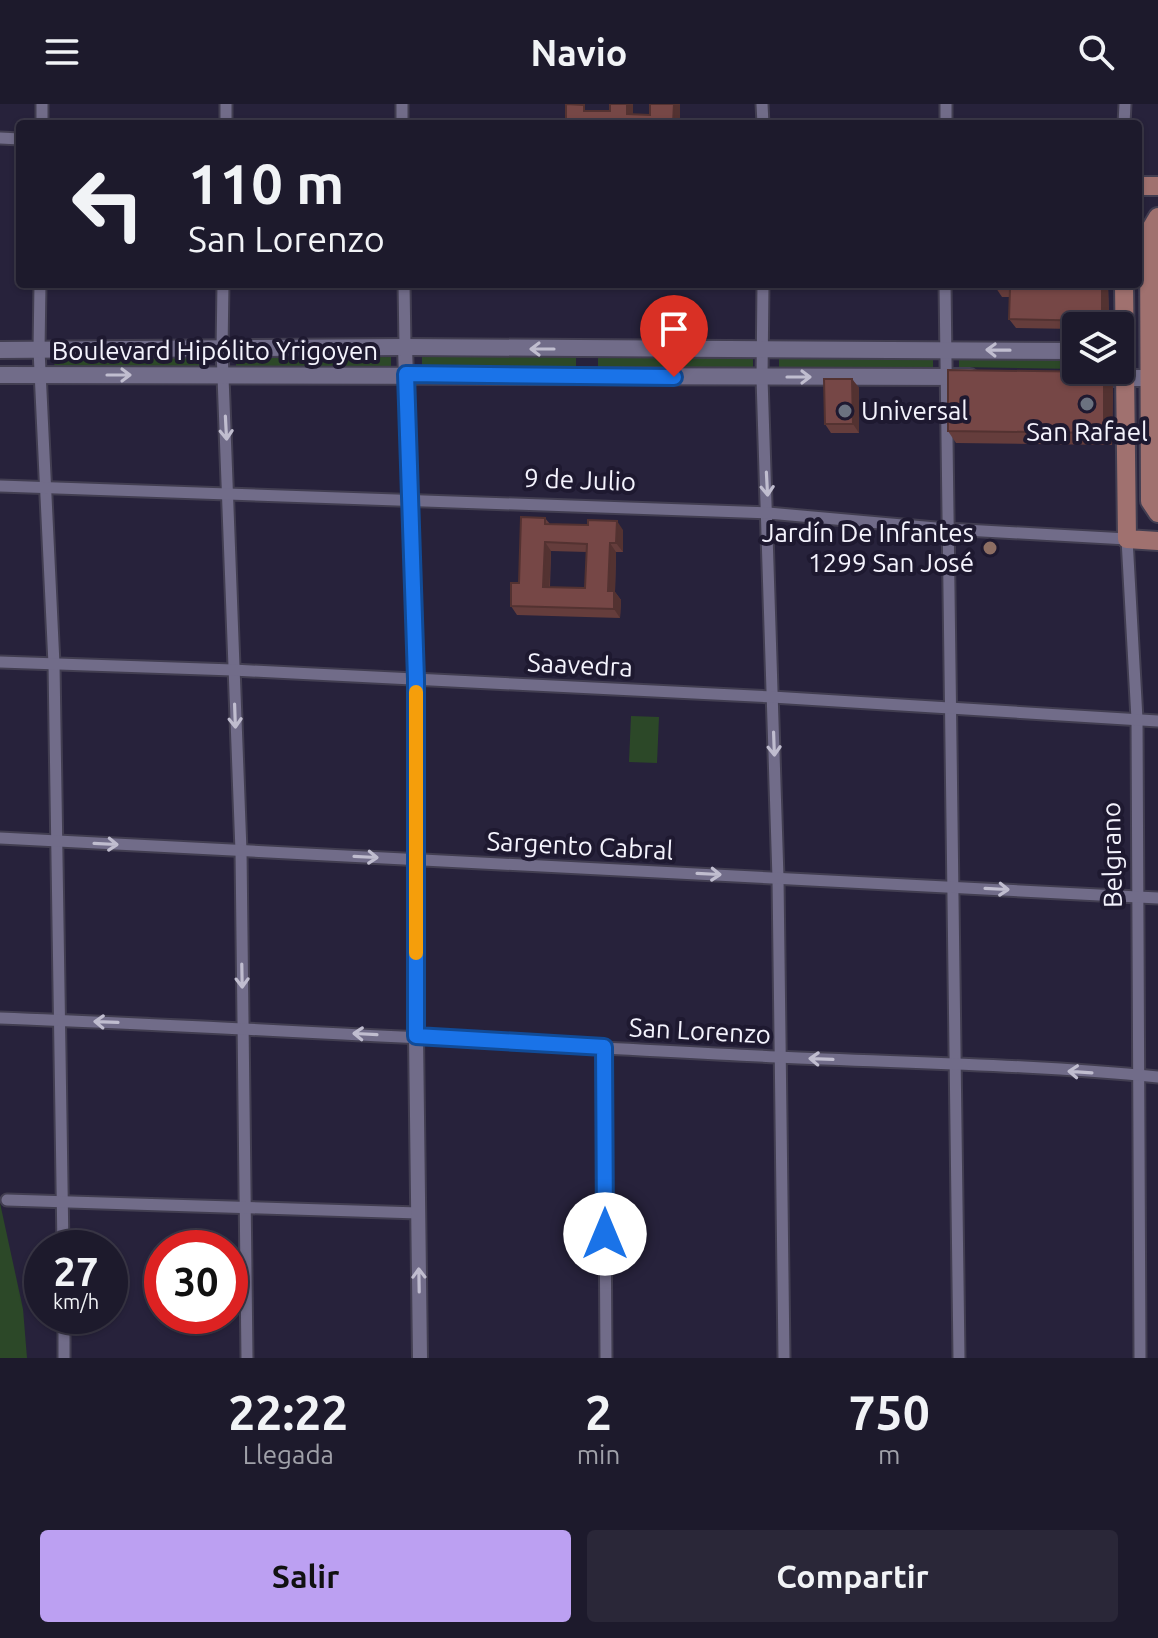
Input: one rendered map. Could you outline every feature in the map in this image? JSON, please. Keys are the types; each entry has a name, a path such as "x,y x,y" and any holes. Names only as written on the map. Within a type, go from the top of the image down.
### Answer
{"main road":[{"path":"1157,218 1149,232 1150,501 1158,513"},
{"name":"Belgrano","path":"1123,312 1124,288"},
{"name":"Boulevard Hipólito Yrigoyen","path":"0,350 405,347 1062,351"},
{"path":"586,349 587,376"},
{"path":"1134,352 1151,352"},
{"name":"Boulevard Hipólito Yrigoyen","path":"0,375 992,377"},
{"path":"1134,378 1151,378"},
{"name":"Belgrano","path":"1126,384 1127,539"},
{"name":"9 de Julio","path":"1127,539 1158,541"}],"street":[{"path":"40,288 39,350 54,664 63,1230"},
{"path":"223,288 222,350 241,851 247,1358"},
{"path":"404,288 416,679 420,1358"},
{"path":"763,288 762,378 778,878 784,1358"},
{"path":"945,288 959,1358"},
{"name":"9 de Julio","path":"0,486 768,513 947,529 1127,539"},
{"name":"Belgrano","path":"1127,539 1137,719 1140,1358"},
{"name":"Saavedra","path":"0,662 233,670 951,706 1158,721"},
{"name":"Sargento Cabral","path":"0,838 1158,898"},
{"name":"San Lorenzo","path":"0,1018 242,1027 1158,1077"},
{"path":"604,1047 606,1358"},
{"path":"7,1200 418,1213"},
{"path":"64,1334 64,1358"}],"green space":[{"path":"391,357 391,367 236,367 236,358"},
{"path":"422,357 576,357 576,367 422,367"},
{"path":"598,357 753,357 753,367 598,367"},
{"path":"55,358 209,358 209,368 54,368"},
{"path":"933,358 933,368 779,368 779,359"},
{"path":"959,358 1062,359 1062,369 959,367"},
{"path":"631,716 659,717 657,763 629,762"},
{"path":"0,1203 23,1309 27,1358 0,1358"}],"building":[{"path":"566,104 584,105 584,111 610,111 610,104 627,104 627,114 650,115 650,104 674,104 673,120 566,120"},
{"path":"1010,288 1102,288 1101,312 1062,312 1062,320 1009,319"},
{"path":"948,370 1062,371 1062,384 1104,384 1104,433 948,431"},
{"name":"Universal","path":"824,379 852,379 853,424 825,424"},
{"path":"521,517 545,518 545,524 588,525 588,520 617,521 616,543 610,543 608,591 614,591 614,609 511,606 511,583 519,583","holes":["545,542 587,544 585,588 543,587"]}],"slow traffic":[{"path":"416,692 416,953"}],"place":[{"name":"San Rafael","path":"1087,404"},
{"name":"Universal","path":"845,411"},
{"name":"Jardín De Infantes 1299 San José","path":"990,548"}],"route":[{"path":"605,1234 604,1047 416,1036 416,679 406,374 674,377"}]}
